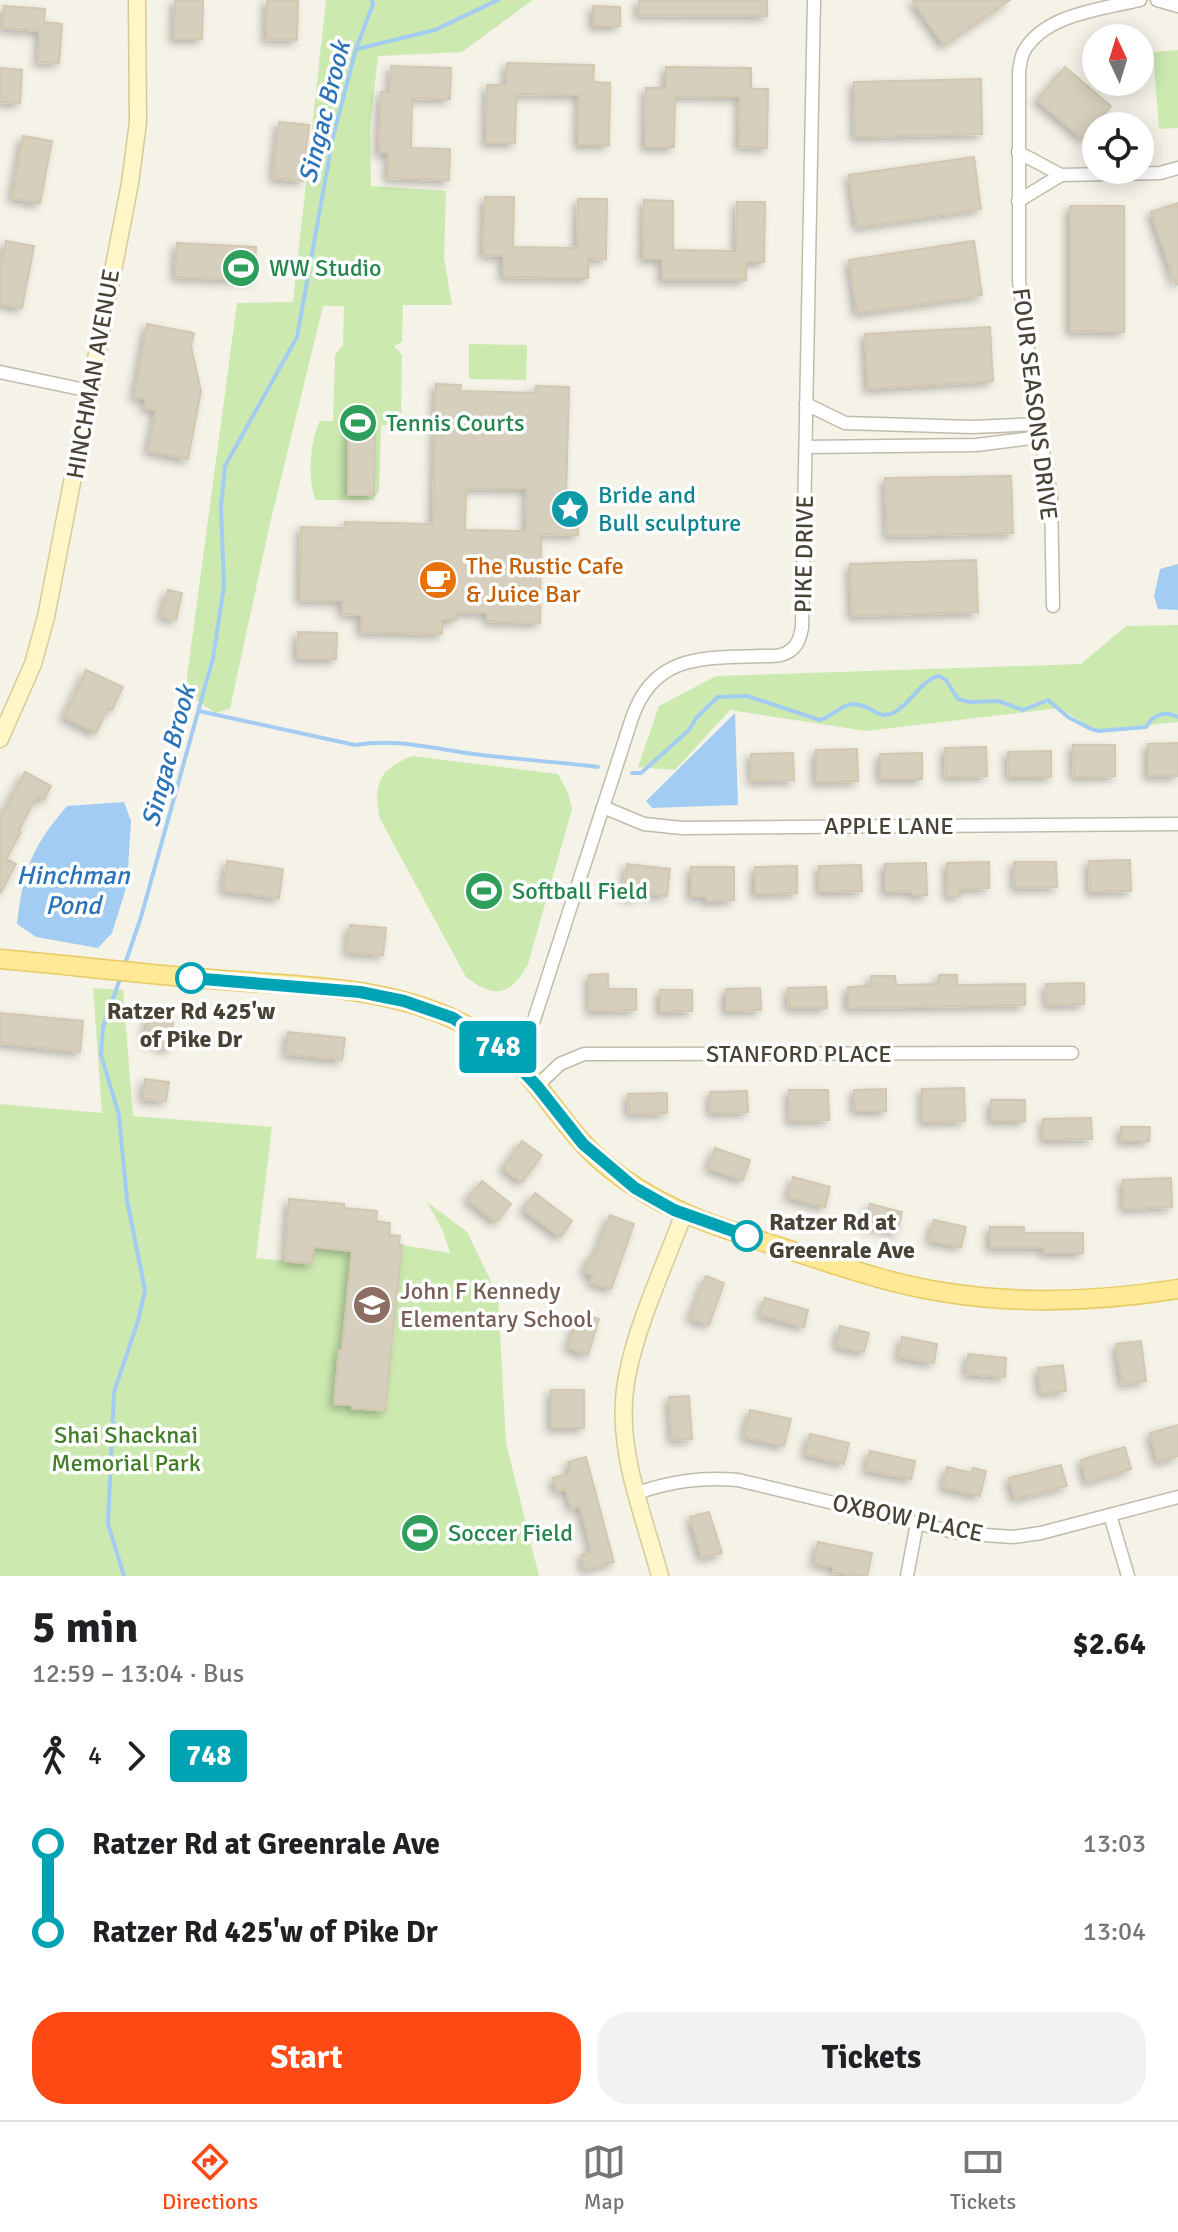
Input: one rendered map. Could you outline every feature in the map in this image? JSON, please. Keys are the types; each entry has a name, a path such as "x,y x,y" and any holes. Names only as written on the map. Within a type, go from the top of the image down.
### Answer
{"main road":[{"path":"0,959 360,992 453,1018 510,1057 601,1162 655,1201 755,1240 854,1271 948,1293 1014,1300 1116,1298 1178,1289"}],"street":[{"name":"HINCHMAN AVENUE","path":"0,739 33,664 46,617 136,147 137,0"},
{"name":"PIKE DRIVE","path":"510,1057 531,1029 635,711 656,680 684,661 781,656 794,648 799,639 802,628 814,0"},
{"name":"FOUR SEASONS DRIVE","path":"1053,606 1051,495 1039,431 1019,281 1019,71 1023,53 1037,36 1059,21 1140,0"},
{"path":"1157,0 1178,6"},
{"path":"1018,152 1061,175 1160,173 1178,168"},
{"path":"1018,201 1061,175"},
{"path":"0,372 90,391"},
{"path":"806,404 845,423 1039,431"},
{"path":"899,424 901,445"},
{"path":"806,447 976,445 1039,431"},
{"name":"APPLE LANE","path":"603,807 644,824 682,828 1178,824"},
{"name":"STANFORD PLACE","path":"537,1086 560,1064 584,1054 1072,1053"},
{"path":"660,1576 628,1457 623,1404 627,1376 684,1213"},
{"name":"OXBOW PLACE","path":"637,1493 684,1480 738,1480 958,1533 1013,1537 1041,1533 1178,1497"},
{"path":"1110,1515 1128,1576"},
{"path":"907,1576 917,1523"}],"green space":[{"path":"326,0 533,0 462,52 378,56 370,128 371,186 446,191 444,258 452,305 403,305 402,342 394,346 402,355 401,418 394,425 381,425 379,491 373,500 316,500 313,492 314,438 320,421 333,421 335,355 343,345 344,306 323,306 269,528 230,709 215,713 185,692 237,303 293,302"},
{"path":"1178,50 1178,128 1159,129 1154,52"},
{"path":"469,344 527,345 526,380 469,379"},
{"path":"1178,625 1178,722 1094,730 1060,708 866,731 730,710 675,770 638,767 659,706 716,676 1081,664 1126,626"},
{"name":"Softball Field","path":"412,756 558,774 568,793 572,809 528,964 515,982 502,991 486,989 466,977 380,819 377,796 381,780 392,767"},
{"name":"Shai Shacknai Memorial Park","path":"93,988 123,990 133,1116 272,1127 256,1258 312,1264 314,1247 352,1251 335,1404 385,1411 389,1347 393,1347 402,1245 450,1253 443,1231 427,1202 467,1232 498,1296 506,1443 539,1576 0,1576 0,1104 102,1113"}],"water":[{"path":"1178,564 1178,610 1158,609 1154,596 1160,569"},
{"path":"735,713 738,805 652,808 646,801"},
{"name":"Hinchman Pond","path":"124,802 131,821 127,885 112,933 98,948 36,937 17,924 22,889 31,860 67,806"}],"building":[{"path":"175,0 203,0 202,39 174,39"},
{"path":"267,0 298,0 297,40 266,39"},
{"path":"639,0 767,0 767,16 638,15"},
{"path":"912,0 1010,0 944,45"},
{"path":"4,6 45,9 44,22 62,24 59,63 38,62 40,31 2,28"},
{"path":"593,6 620,7 620,26 593,26"},
{"path":"507,63 594,65 593,82 610,83 609,145 578,145 579,95 516,94 515,143 486,143 487,85 506,85"},
{"path":"391,66 451,68 450,99 412,98 411,148 450,149 449,180 388,178 389,153 379,153 381,92 390,92"},
{"path":"666,67 751,68 751,89 768,89 767,148 739,147 740,97 675,96 674,147 645,147 646,88 666,88"},
{"path":"1065,67 1082,81 1082,96 1099,96 1111,106 1106,112 1082,112 1082,138 1037,100"},
{"path":"0,68 22,70 20,103 0,102"},
{"path":"981,79 982,134 855,137 854,82"},
{"path":"279,122 309,125 303,181 273,178"},
{"path":"23,136 52,141 40,203 12,198"},
{"path":"974,157 981,209 857,227 849,175"},
{"path":"485,197 514,197 513,247 577,248 578,199 607,199 606,259 588,258 588,278 503,277 503,256 483,255"},
{"path":"644,200 673,201 673,250 736,251 737,202 765,202 764,262 746,262 746,280 662,280 662,259 643,259"},
{"path":"1178,203 1178,284 1176,285 1151,212"},
{"path":"1070,206 1124,206 1124,332 1070,331"},
{"path":"6,241 34,246 22,308 0,304 0,273"},
{"path":"974,241 982,295 857,313 849,260"},
{"path":"177,243 256,247 254,280 175,277"},
{"path":"147,324 194,333 191,346 201,391 188,459 148,451 156,410 144,408 146,399 134,397"},
{"path":"990,327 993,381 868,389 865,334"},
{"path":"436,384 461,385 460,391 536,393 536,386 569,387 566,498 579,498 578,535 541,534 540,623 487,621 488,613 456,612 456,620 442,620 442,634 361,632 361,615 342,614 343,601 300,600 301,527 344,528 345,522 433,524","holes":["466,488 527,489 526,531 465,530"]},
{"path":"349,428 375,429 374,495 348,495"},
{"path":"1011,476 1013,533 887,536 885,478"},
{"path":"976,560 978,612 852,616 850,564"},
{"path":"168,590 182,593 176,620 161,616"},
{"path":"298,632 337,633 336,659 297,659"},
{"path":"86,670 123,687 96,733 64,717"},
{"path":"1178,743 1178,776 1148,776 1148,744"},
{"path":"1073,745 1115,745 1115,776 1074,777"},
{"path":"986,747 987,776 946,777 945,748"},
{"path":"857,749 858,781 816,782 816,750"},
{"path":"1051,751 1051,777 1009,777 1008,752"},
{"path":"793,753 794,780 752,781 751,754"},
{"path":"922,753 922,779 880,779 880,754"},
{"path":"25,772 51,786 44,800 37,796 19,830 21,832 6,859 16,864 0,894 0,818"},
{"path":"1130,860 1131,891 1090,892 1089,861"},
{"path":"227,861 283,869 279,898 223,890"},
{"path":"989,862 989,888 960,889 960,896 948,896 947,863"},
{"path":"1014,862 1056,862 1057,887 1015,888"},
{"path":"926,863 927,895 912,895 912,891 885,892 885,864"},
{"path":"627,864 670,869 667,896 637,892 637,898 623,896"},
{"path":"861,865 862,891 820,892 819,866"},
{"path":"797,866 797,893 755,894 755,867"},
{"path":"691,867 734,867 734,900 706,901 706,897 691,897"},
{"path":"350,925 386,928 383,955 347,952"},
{"path":"608,974 608,989 636,989 636,1010 590,1011 589,975"},
{"path":"939,975 957,975 957,985 1025,984 1025,1005 848,1008 848,987 872,986 871,976 895,976 896,985 939,984"},
{"path":"1084,983 1084,1004 1047,1005 1046,984"},
{"path":"826,987 827,1008 789,1008 788,988"},
{"path":"760,988 761,1010 726,1011 726,989"},
{"path":"660,990 692,990 692,1011 660,1012"},
{"path":"0,1013 83,1021 80,1052 0,1043"},
{"path":"148,1017 173,1019 171,1048 146,1041"},
{"path":"288,1032 345,1038 342,1060 286,1054"},
{"path":"145,1079 169,1082 166,1101 143,1099"},
{"path":"964,1088 965,1121 923,1122 922,1089"},
{"path":"886,1089 886,1111 855,1111 854,1090"},
{"path":"789,1090 828,1090 829,1120 790,1121"},
{"path":"747,1091 748,1112 711,1113 710,1092"},
{"path":"667,1093 667,1113 629,1114 628,1094"},
{"path":"991,1100 1025,1100 1025,1121 991,1121"},
{"path":"1091,1118 1092,1139 1044,1140 1043,1119"},
{"path":"1121,1127 1150,1127 1149,1141 1121,1141"},
{"path":"522,1141 542,1155 522,1182 503,1168"},
{"path":"715,1148 750,1160 743,1180 708,1168"},
{"path":"793,1177 830,1187 825,1207 788,1197"},
{"path":"1171,1178 1172,1207 1124,1209 1123,1180"},
{"path":"482,1181 511,1204 496,1222 467,1199"},
{"path":"535,1193 572,1221 560,1237 523,1209"},
{"name":"John F Kennedy Elementary School","path":"289,1199 344,1204 344,1208 377,1211 376,1221 390,1223 389,1235 400,1236 399,1245 402,1245 385,1411 334,1404 352,1251 314,1247 312,1264 285,1261"},
{"path":"870,1204 902,1212 897,1232 865,1225"},
{"path":"610,1215 634,1224 611,1289 590,1282 593,1275 584,1272 590,1256 594,1257"},
{"path":"934,1220 966,1227 961,1247 929,1240"},
{"path":"990,1227 1024,1227 1024,1233 1083,1233 1083,1253 1044,1253 1044,1248 990,1248"},
{"path":"706,1276 724,1283 709,1325 690,1318"},
{"path":"765,1298 808,1310 804,1327 760,1315"},
{"path":"579,1313 599,1319 588,1355 568,1348"},
{"path":"840,1326 869,1333 864,1352 836,1346"},
{"path":"902,1337 937,1344 934,1363 898,1357"},
{"path":"1141,1341 1146,1381 1122,1384 1116,1344"},
{"path":"968,1354 1006,1358 1005,1377 966,1374"},
{"path":"1063,1365 1066,1391 1041,1393 1038,1368"},
{"path":"551,1390 584,1390 584,1428 551,1428"},
{"path":"689,1396 692,1439 672,1440 669,1397"},
{"path":"750,1410 791,1419 784,1446 744,1437"},
{"path":"1178,1425 1178,1456 1158,1462 1150,1433"},
{"path":"810,1434 849,1443 844,1464 805,1454"},
{"path":"1125,1447 1131,1469 1087,1482 1081,1460"},
{"path":"870,1451 915,1461 911,1479 866,1470"},
{"path":"586,1457 614,1562 585,1570 581,1555 592,1552 580,1506 571,1508 566,1489 556,1491 553,1478 571,1473 568,1462"},
{"path":"1061,1465 1067,1486 1015,1499 1009,1478"},
{"path":"947,1467 971,1473 973,1468 986,1471 980,1496 943,1487"},
{"path":"709,1512 722,1553 702,1558 690,1517"},
{"path":"818,1542 872,1553 867,1576 833,1573 834,1567 814,1563"}],"waterway":[{"name":"Singac Brook","path":"125,964 213,658 224,586 221,507 225,466 297,337 333,137 372,0"},
{"path":"357,49 435,30 498,0"},
{"path":"632,773 641,773 689,730 697,717 718,697 747,696 820,720 853,704 886,715 901,708 927,682 939,676 946,680 958,699 998,701 1023,710 1048,700 1068,717 1099,731 1146,727 1152,719 1164,714 1178,717"},
{"path":"199,711 355,745 408,744 598,767"},
{"name":"Singac Brook","path":"121,976 103,1027 101,1055 119,1115 127,1200 145,1290 114,1392 108,1524 124,1576"}],"bus line":[{"name":"748","path":"191,978 360,992 404,1001 453,1018 510,1057 583,1144 635,1188 674,1210 747,1236"}],"place":[{"name":"WW Studio","path":"241,268"},
{"name":"Tennis Courts","path":"358,423"},
{"name":"Bride and Bull sculpture","path":"570,509"},
{"name":"The Rustic Cafe & Juice Bar","path":"438,580"},
{"name":"Softball Field","path":"484,891"},
{"name":"Ratzer Rd 425'w of Pike Dr","path":"191,978"},
{"name":"Ratzer Rd at Greenrale Ave","path":"747,1236"},
{"name":"John F Kennedy Elementary School","path":"372,1305"},
{"name":"Soccer Field","path":"420,1533"}]}
